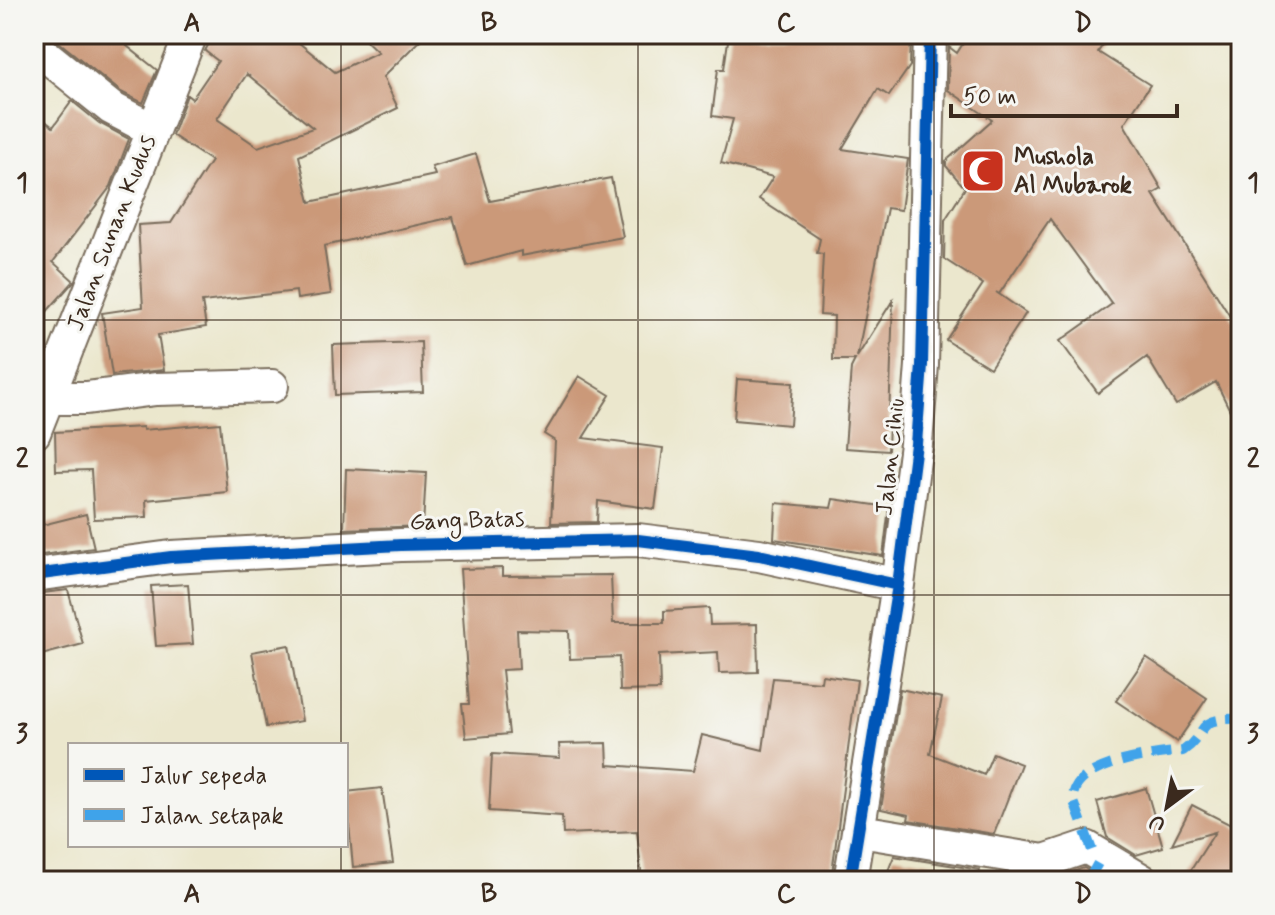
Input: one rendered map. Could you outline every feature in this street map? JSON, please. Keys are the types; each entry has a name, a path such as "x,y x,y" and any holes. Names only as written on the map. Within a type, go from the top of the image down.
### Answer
{"street":[{"name":"Jalan Sunan Kudus","path":"34,433 151,129 191,34"},
{"name":"Jalan Cihiu","path":"850,881 898,585 922,365 930,34"},
{"path":"34,46 111,108 151,129"},
{"path":"49,398 86,398 156,389 272,386"},
{"name":"Gang Batas","path":"34,575 171,557 416,545 638,540 759,555 898,585"},
{"path":"860,831 1044,861 1086,847 1143,881"}],"building":[{"path":"49,34 137,34 127,46 157,70 143,103 121,92"},
{"path":"214,34 288,34 335,72 378,52 359,34 426,34 383,77 398,108 299,156 310,202 435,175 432,167 476,154 490,201 611,178 623,237 521,256 521,251 467,266 453,217 324,246 331,294 297,299 296,291 202,302 206,327 158,335 164,370 112,375 102,313 143,307 138,225 171,223 211,161 172,135 187,95 192,99 218,61 205,51","holes":["247,74 313,128 258,147 217,119"]},
{"path":"729,34 911,34 910,66 889,96 878,89 842,149 908,159 901,210 887,208 857,357 893,300 888,451 845,448 851,368 855,360 833,360 834,316 820,315 823,254 817,253 820,239 759,199 773,177 721,163 733,119 712,116 718,69 724,69"},
{"path":"969,34 1110,34 1098,52 1150,85 1124,124 1162,189 1153,194 1241,334 1241,433 1216,382 1176,405 1147,357 1098,393 1060,341 1112,304 1050,219 999,294 996,292 1026,313 990,368 946,340 983,284 944,259 945,220 965,188 946,166 946,161 992,120 948,90 949,47 957,53"},
{"path":"72,101 99,123 129,139 111,186 53,262 74,281 34,326 34,112 53,127"},
{"path":"421,342 423,392 335,395 333,345"},
{"path":"579,376 610,395 583,438 663,448 655,509 598,501 597,522 551,523 555,441 544,434"},
{"path":"737,379 793,383 790,425 734,420"},
{"path":"220,423 227,492 146,500 147,517 94,519 91,470 56,471 55,432 143,427 143,430"},
{"path":"346,469 426,473 423,526 344,529"},
{"path":"833,499 889,507 883,556 774,539 776,503 831,508"},
{"path":"86,514 94,548 34,556 34,527"},
{"path":"502,568 502,576 611,575 613,623 664,623 664,611 709,608 710,625 757,624 758,672 719,673 718,652 659,655 660,690 620,691 619,657 570,659 569,631 517,630 519,669 502,670 509,734 466,738 462,704 469,704 460,569"},
{"path":"188,584 193,644 156,646 151,586"},
{"path":"68,590 83,644 34,657 34,594"},
{"path":"289,645 302,721 266,727 252,652"},
{"path":"1146,657 1207,698 1177,742 1116,701"},
{"path":"822,675 857,680 831,881 714,881 716,876 642,881 637,831 563,834 562,816 489,811 492,754 560,758 559,744 607,743 608,765 693,771 702,735 763,750 773,678 821,682"},
{"path":"900,689 942,698 930,754 984,775 993,753 1021,764 994,834 908,820 909,815 881,809"},
{"path":"382,788 393,863 353,867 348,792"},
{"path":"1146,788 1163,847 1136,855 1107,837 1097,802"},
{"path":"1192,805 1241,830 1241,881 1184,881 1215,832 1172,844"},
{"path":"894,856 980,870 976,881 884,881"},
{"path":"1084,868 1106,881 1058,881 1060,876"}],"marked path":[{"path":"1092,850 1073,799 1076,786 1086,776 1118,762 1183,751 1209,723 1241,719"},
{"path":"1088,881 1102,856"}],"cycle path":[{"path":"850,881 898,585 916,444 922,365 930,34"},
{"path":"34,575 171,557 401,545 638,540 759,555 898,585"}],"place":[{"name":"Mushola Al Mubarok","path":"983,171"}]}
